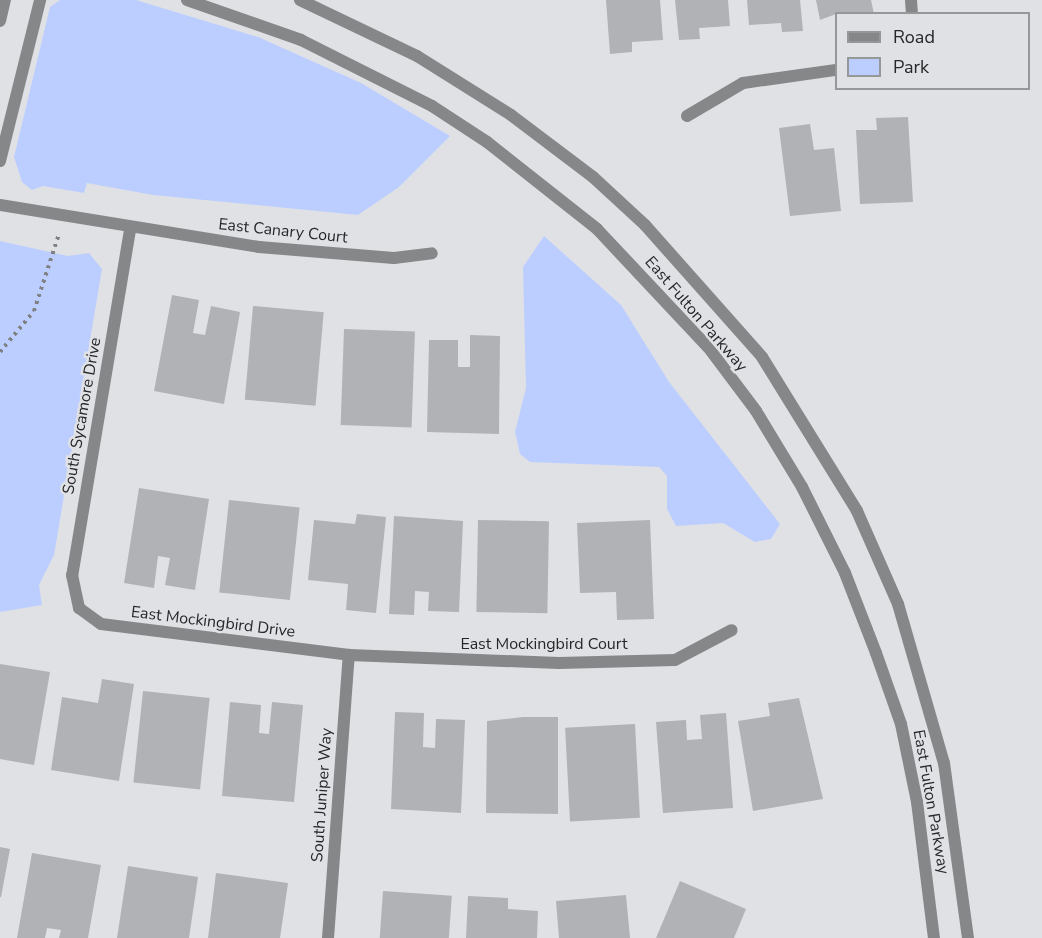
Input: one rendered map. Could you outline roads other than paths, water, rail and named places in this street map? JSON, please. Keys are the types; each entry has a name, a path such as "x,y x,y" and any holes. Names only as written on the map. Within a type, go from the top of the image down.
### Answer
{"street":[{"path":"0,21 5,0"},
{"path":"0,161 40,0"},
{"name":"East Fulton Parkway","path":"187,0 301,40 432,106 487,142 597,229 708,347 756,411 801,487 872,643 901,724 934,938"},
{"name":"East Fulton Parkway","path":"300,0 417,56 511,115 593,177 682,264 762,357 857,511 898,604 944,763 968,938"},
{"path":"687,116 743,83 835,70"},
{"name":"East Canary Court","path":"0,205 130,230 394,258 432,253"},
{"name":"South Sycamore Drive","path":"79,608 72,576 130,230"},
{"name":"East Mockingbird Drive","path":"79,608 101,624 349,654"},
{"name":"East Mockingbird Court","path":"349,654 559,663 675,660 732,630"},
{"name":"South Juniper Way","path":"328,938 349,654"}]}
